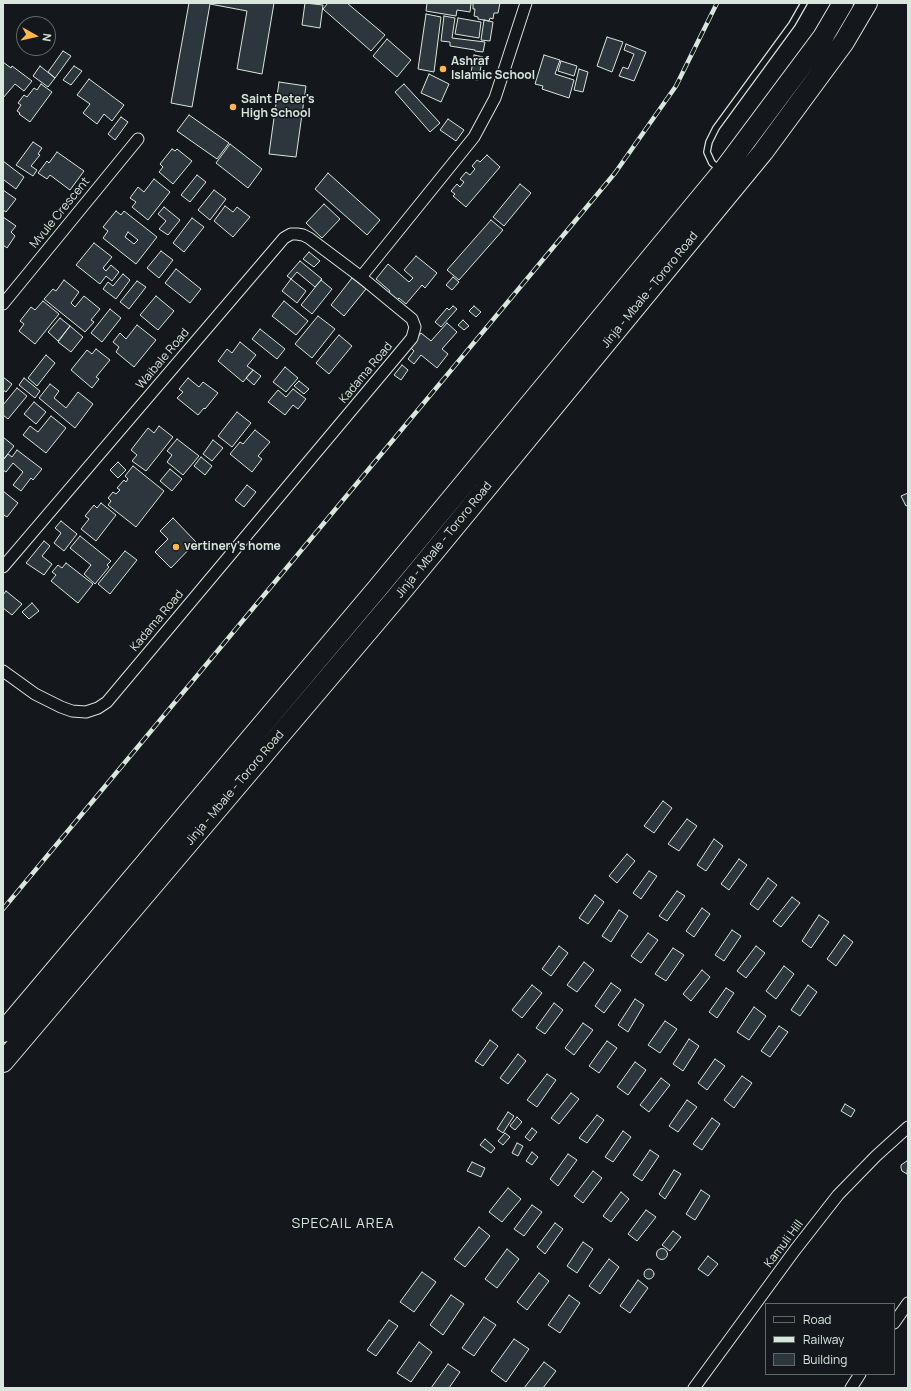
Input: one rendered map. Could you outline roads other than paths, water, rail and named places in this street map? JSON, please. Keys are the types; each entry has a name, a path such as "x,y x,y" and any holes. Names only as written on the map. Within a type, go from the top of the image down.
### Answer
{"highway":[{"name":"Jinja - Mbale - Tororo Road","path":"3,1032 371,596 723,171 823,37 843,3"},
{"name":"Jinja - Mbale - Tororo Road","path":"3,1062 396,598 753,164 844,42 867,3"}],"street":[{"path":"361,277 474,137 495,98 526,3"},
{"name":"Mvule Crescent","path":"3,304 138,139"},
{"name":"Waibale Road","path":"3,568 284,238 291,234 303,235 361,277"},
{"name":"Kadama Road","path":"3,671 35,694 72,711 86,712 98,708 107,702 412,338 415,327 412,319 361,277"},
{"name":"Kamuli Hill","path":"694,1388 795,1250 838,1195 876,1156 908,1127"},
{"path":"895,1322 908,1303"},
{"path":"851,1388 859,1375"}],"lane":[{"path":"723,171 712,163 707,152 709,142 716,128 792,24 804,3"}],"railway":[{"path":"3,909 615,173 676,86 717,3"}],"place":[{"name":"Ashraf Islamic School","path":"443,69"},
{"name":"Saint Peter's High School","path":"233,107"},
{"name":"vertinery's home","path":"176,547"}],"district":[{"name":"SPECAIL AREA","path":"343,1224"}]}
